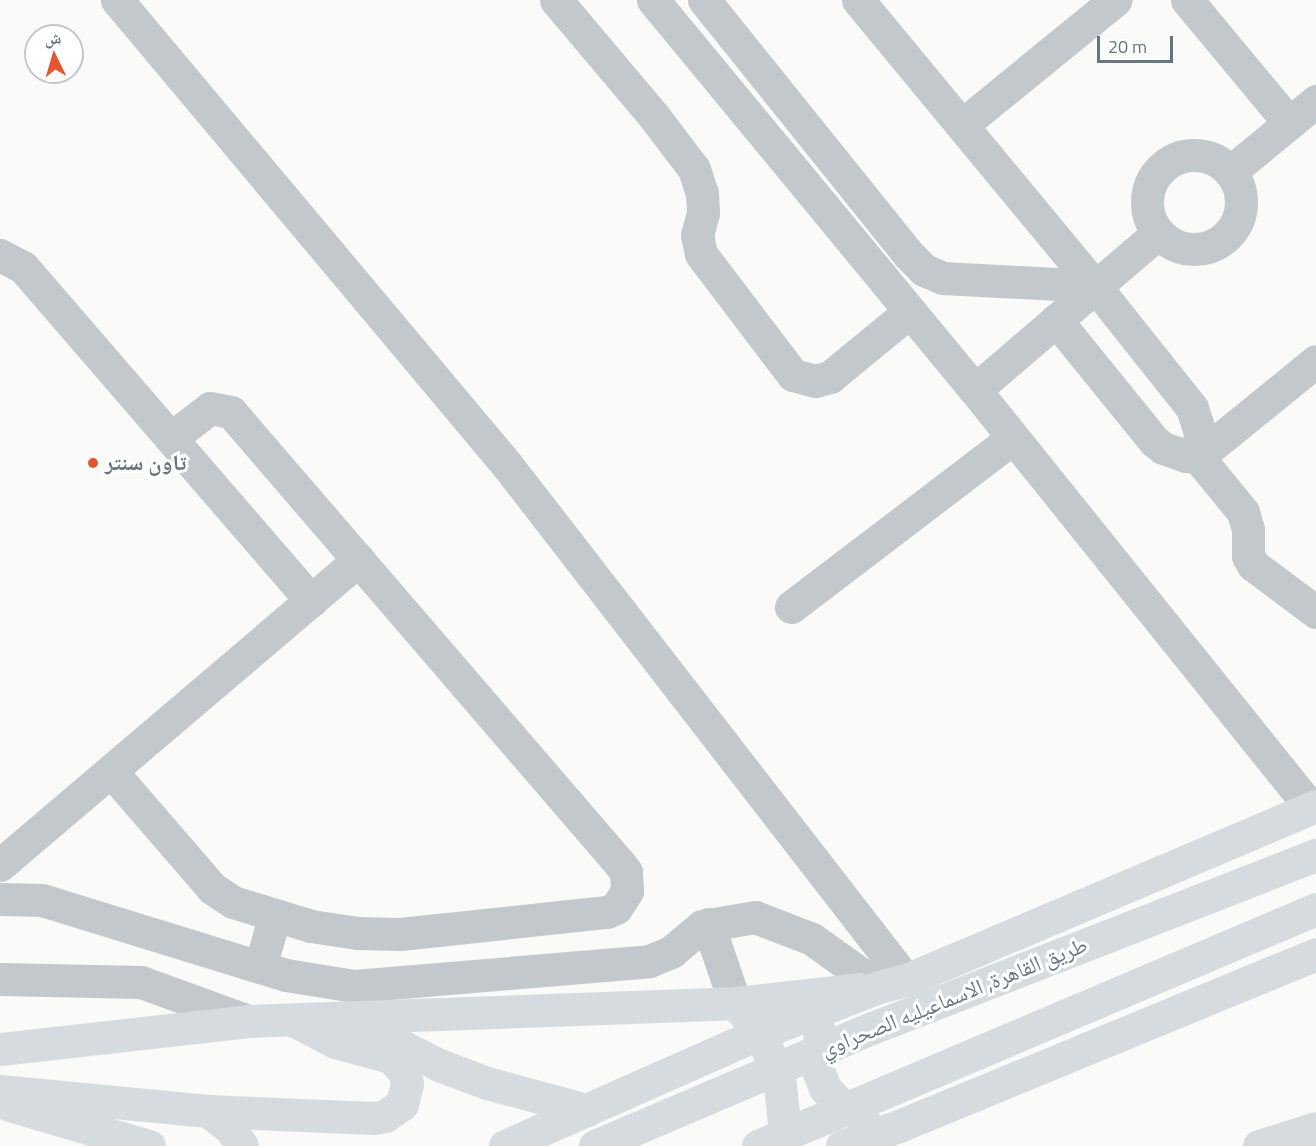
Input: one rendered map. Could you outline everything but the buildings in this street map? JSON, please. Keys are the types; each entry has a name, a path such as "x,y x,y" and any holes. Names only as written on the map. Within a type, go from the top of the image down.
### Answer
{"main road":[{"path":"505,1146 760,1033 846,999 893,984 1313,807"},
{"name":"طريق القاهرة, الاسماعيليه الصحراوي","path":"595,1146 872,1028 1316,855"},
{"path":"758,1146 1316,909"},
{"path":"842,1146 899,1126 1316,954"},
{"path":"0,1049 248,1022 735,1003 893,984"},
{"path":"846,999 828,1017 817,1040 816,1065 825,1088 842,1107 865,1117 899,1126"},
{"path":"735,1003 760,1033 771,1054 781,1088 784,1123 781,1146"},
{"path":"347,1018 392,1043 448,1069 527,1095 587,1110"},
{"path":"0,1091 207,1111 374,1118 385,1116 402,1104 408,1084 405,1073 391,1057 335,1042 293,1020"},
{"path":"0,1102 148,1146"},
{"path":"207,1111 231,1129 242,1146"},
{"path":"1259,1146 1316,1128"}],"street":[{"path":"117,0 507,465 893,984"},
{"path":"556,0 653,115 694,169 702,193 703,213 697,235 701,254 793,375 815,381 830,377 909,312"},
{"path":"653,0 975,390 1313,807"},
{"path":"704,0 909,255 924,270 943,278 1095,286"},
{"path":"858,0 1095,286 1192,408 1200,432 1198,457"},
{"path":"962,125 1115,0"},
{"path":"1187,0 1307,112 1230,172"},
{"path":"1195,155 1208,157 1230,172 1238,183 1241,210 1230,234 1213,245 1194,249 1180,247 1158,233 1148,208 1150,188 1159,171 1182,157 1195,155"},
{"path":"975,390 1158,233"},
{"path":"0,255 23,267 311,601"},
{"path":"1056,320 1154,441 1174,453 1198,457 1243,512 1248,529 1248,556 1252,565 1316,612"},
{"path":"1198,457 1316,361"},
{"path":"111,771 212,888 233,902 334,930 400,934 607,912 616,908 627,891 626,872 620,864 231,412 210,408 171,438"},
{"path":"790,607 1013,438"},
{"path":"42,900 9,857 359,560"},
{"path":"0,899 42,900 260,968 305,980 354,986 638,963 660,957 708,924 746,918 771,921 812,939 893,984"},
{"path":"260,968 275,915"},
{"path":"708,924 735,1003"},
{"path":"0,979 141,982 248,1022"}],"place":[{"name":"تاون سنتر","path":"93,463"}]}
